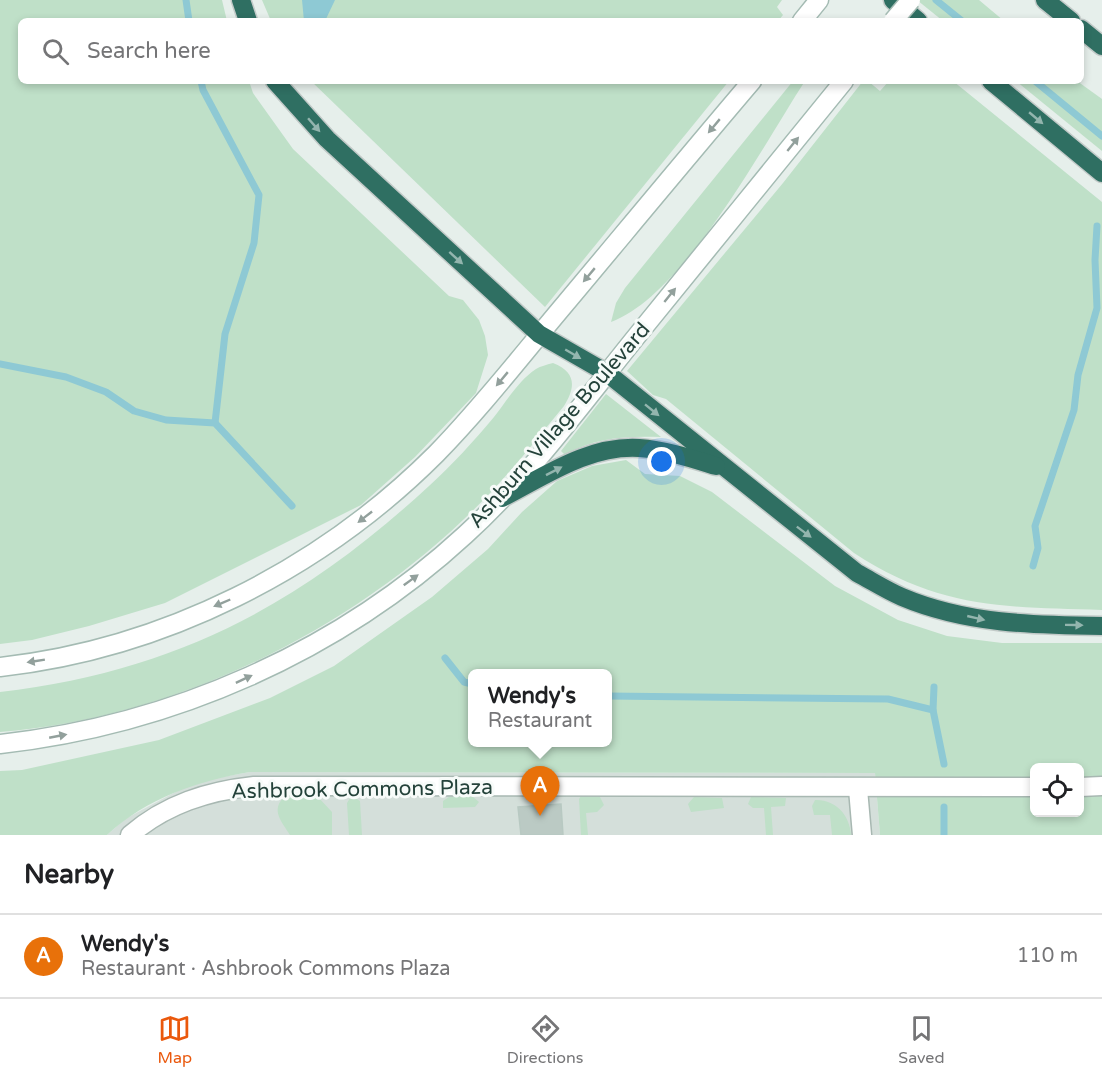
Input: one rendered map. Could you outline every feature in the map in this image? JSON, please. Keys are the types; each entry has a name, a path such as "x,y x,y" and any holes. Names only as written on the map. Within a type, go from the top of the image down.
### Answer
{"highway":[{"path":"241,0 247,18"},
{"path":"893,0 914,18"},
{"path":"1045,0 1067,18"},
{"path":"1084,31 1102,46"},
{"path":"279,84 327,139 539,334 607,373 857,573 901,597 944,611 995,622 1102,626"},
{"path":"995,84 1102,173"},
{"path":"502,498 583,457 602,452 649,450 672,453 725,469"}],"main road":[{"path":"804,18 819,0"},
{"path":"896,18 911,0"},
{"path":"0,667 82,653 155,631 239,596 319,550 365,517 434,455 467,421 749,84"},
{"name":"Ashburn Village Boulevard","path":"0,744 93,729 158,712 236,683 285,660 376,606 422,572 502,498 607,373 842,84"},
{"name":"Ashbrook Commons Plaza","path":"130,835 164,811 186,801 223,790 254,786 858,789 1030,787"},
{"path":"1084,786 1102,786"},
{"path":"858,789 862,835"}],"shaded area":[{"path":"250,772 875,773 880,835 107,835 125,819 181,789 216,778"}],"green space":[{"path":"0,0 222,0 226,18 18,18 18,84 250,84 253,93 293,149 449,296 463,300 479,320 485,336 488,355 476,393 415,457 361,505 165,603 89,626 32,640 0,644"},
{"path":"262,0 782,0 777,7 783,15 780,18 270,18"},
{"path":"917,0 979,0 1000,18 939,18"},
{"path":"314,84 727,84 545,307"},
{"path":"791,84 803,84 744,179 693,251 666,282 639,307 611,322 616,303 625,288"},
{"path":"861,84 872,84 880,91 886,84 957,84 1102,202 1102,610 1034,608 973,601 944,595 885,571 854,553 666,399 653,395 627,371 783,183"},
{"path":"1020,84 1081,84 1102,99 1102,151"},
{"path":"553,363 566,371 572,381 571,393 564,406 493,490 443,538 389,582 330,621 268,655 203,684 137,707 69,723 0,732 0,692 64,682 123,668 179,649 232,626 283,598 381,528 438,478 479,435 518,385 536,369"},
{"path":"606,394 661,437 600,441 565,455 561,451"},
{"path":"626,460 645,474 680,476 712,492 835,586 898,620 947,636 1002,643 1102,643 1102,835 880,835 875,773 250,772 211,780 174,793 139,811 107,835 0,835 0,771 22,770 159,740 270,698 334,666 432,597 488,549 522,512 557,481 592,466"},
{"path":"599,795 604,805 597,812 586,813 588,835 581,835 579,799 581,796"},
{"path":"317,796 332,812 332,835 290,835 278,812 283,798"},
{"path":"354,797 360,801 362,835 349,835 347,803 350,798"},
{"path":"449,797 473,797 479,802 475,807 443,808 443,801"},
{"path":"694,797 722,798 724,808 691,812 688,804"},
{"path":"751,797 786,798 785,806 771,807 773,835 766,835 764,808 753,808 748,804"},
{"path":"815,800 829,802 840,810 848,821 851,835 832,835 830,815 814,815 812,806"}],"water":[{"path":"302,0 335,0 326,18 304,18"}],"building":[{"path":"561,804 563,835 521,835 518,807"}],"waterway":[{"path":"186,0 189,18"},
{"path":"936,0 958,18"},
{"path":"202,84 259,195 254,243 225,334 215,423"},
{"path":"1039,84 1102,136"},
{"path":"1033,566 1038,548 1035,526 1074,410 1078,375 1097,308 1095,260 1097,226"},
{"path":"0,364 66,377 106,392 134,411 166,420 215,423 292,506"},
{"path":"445,658 464,682 468,683"},
{"path":"933,710 934,687"},
{"path":"612,696 888,699 933,710 944,764"},
{"path":"944,807 944,835"}],"place":[{"name":"Wendy's","path":"540,816"}]}
